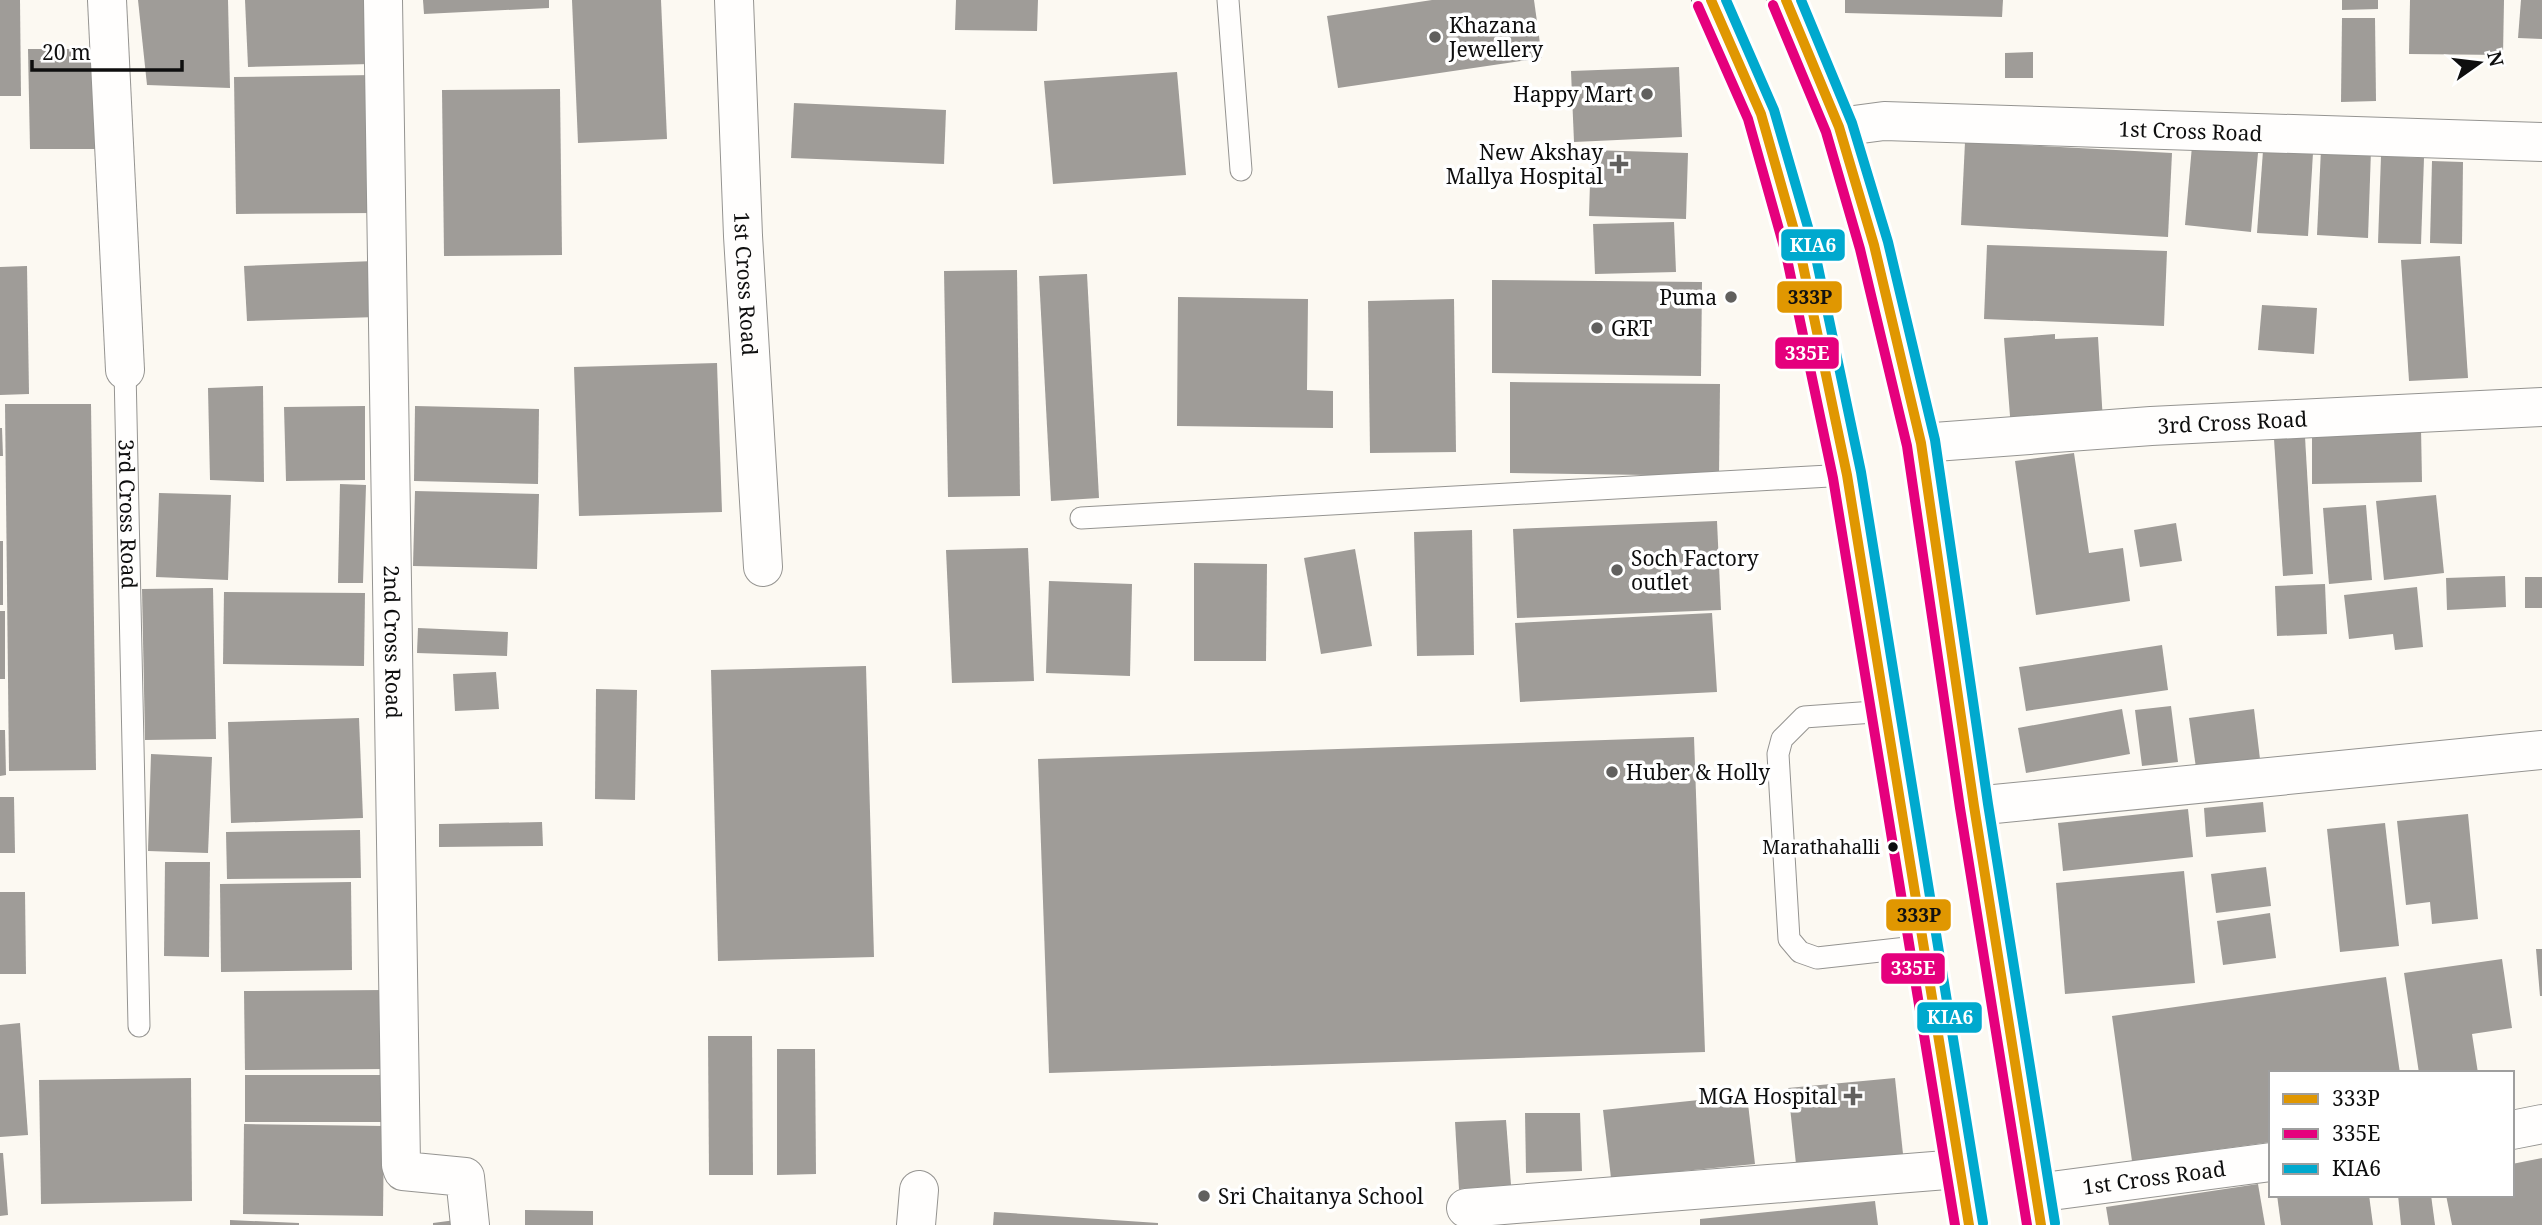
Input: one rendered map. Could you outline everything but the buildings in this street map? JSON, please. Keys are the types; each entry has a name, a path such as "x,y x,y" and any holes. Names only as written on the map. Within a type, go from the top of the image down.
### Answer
{"main road":[{"path":"1711,0 1761,114 1793,226 1847,475 1888,711 1969,1225"},
{"path":"1786,0 1839,127 1874,245 1921,443 1974,806 2039,1209"}],"street":[{"name":"3rd Cross Road","path":"107,0 125,370"},
{"name":"2nd Cross Road","path":"383,0 401,1165 403,1171 465,1177 470,1225"},
{"name":"1st Cross Road","path":"734,0 743,236 763,567"},
{"name":"1st Cross Road","path":"1839,127 1884,121 2542,142"},
{"name":"3rd Cross Road","path":"1921,443 2151,426 2542,407"},
{"path":"1974,806 2542,750"},
{"path":"2514,1129 2542,1124"},
{"name":"1st Cross Road","path":"2039,1209 2269,1162"},
{"path":"1466,1208 1959,1169"}],"lane":[{"path":"1228,0 1241,170"},
{"name":"3rd Cross Road","path":"125,370 139,1026"},
{"path":"1081,518 1847,475"},
{"path":"1888,711 1804,717 1782,739 1778,754 1789,939 1800,952 1816,958 1925,946"}],"transit line":[{"name":"333P","path":"1711,0 1761,114 1800,251 1847,475 1969,1225"},
{"name":"KIA6","path":"1726,0 1774,110 1814,248 1861,472 1983,1223"},
{"name":"333P","path":"1786,0 1839,127 1874,245 1921,443 1974,806 2041,1225"},
{"name":"KIA6","path":"1801,0 1852,123 1888,242 1935,440 1988,804 2055,1223"},
{"name":"335E","path":"1773,5 1826,132 1860,249 1907,446 1960,808 2027,1225"},
{"name":"335E","path":"1698,6 1748,119 1786,254 1833,478 1955,1225"}],"place":[{"name":"Khazana Jewellery","path":"1435,37"},
{"name":"Happy Mart","path":"1647,94"},
{"name":"New Akshay Mallya Hospital","path":"1619,164"},
{"name":"Puma","path":"1731,297"},
{"name":"GRT","path":"1597,328"},
{"name":"Soch Factory outlet","path":"1617,570"},
{"name":"Huber & Holly","path":"1612,772"},
{"name":"Marathahalli","path":"1893,847"},
{"name":"MGA Hospital","path":"1853,1096"},
{"name":"Sri Chaitanya School","path":"1204,1196"}]}
